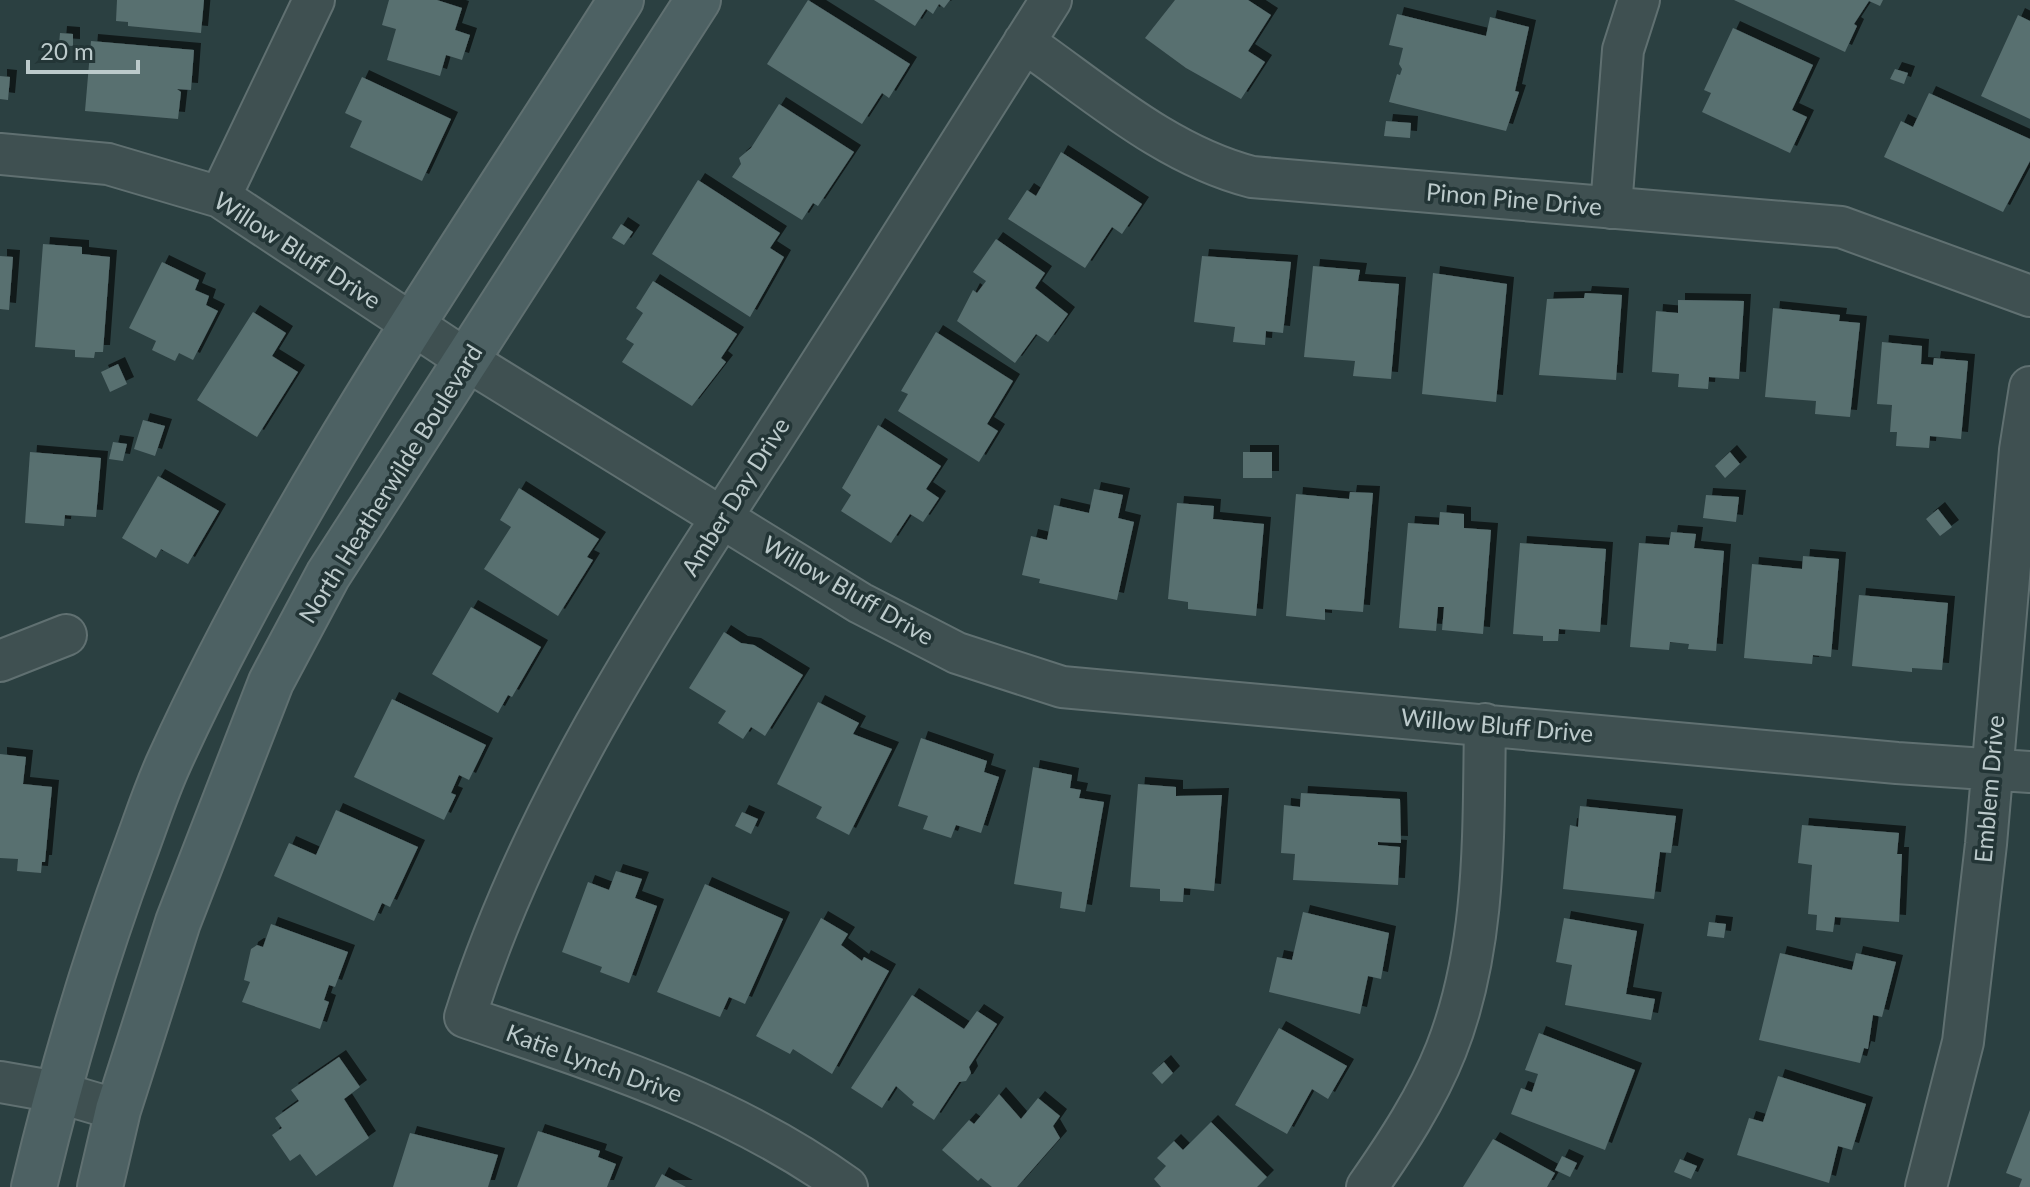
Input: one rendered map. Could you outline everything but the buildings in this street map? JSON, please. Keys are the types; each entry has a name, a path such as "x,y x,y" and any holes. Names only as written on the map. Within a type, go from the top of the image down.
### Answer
{"main road":[{"path":"34,1187 57,1092 117,902 168,763 247,605 306,500 621,0"},
{"name":"North Heatherwilde Boulevard","path":"100,1187 118,1110 178,922 271,682 328,575 698,0"}],"street":[{"path":"220,197 314,0"},
{"name":"Amber Day Drive","path":"465,1017 520,869 560,785 723,517 1051,0"},
{"path":"1611,208 1623,50 1639,0"},
{"name":"Pinon Pine Drive","path":"1024,42 1154,134 1228,171 1287,182 1841,227 2030,296"},
{"name":"Willow Bluff Drive","path":"0,154 108,164 220,197 468,361 860,603 957,653 1062,687 1897,763 2011,770"},
{"name":"Emblem Drive","path":"1926,1187 1963,1042 2011,770 2020,450 2030,387"},
{"path":"0,661 66,635"},
{"path":"1367,1187 1400,1140 1446,1049 1472,955 1483,877 1485,724"},
{"name":"Katie Lynch Drive","path":"465,1017 654,1081 739,1122 847,1187"},
{"path":"0,1082 57,1092 118,1110"}]}
